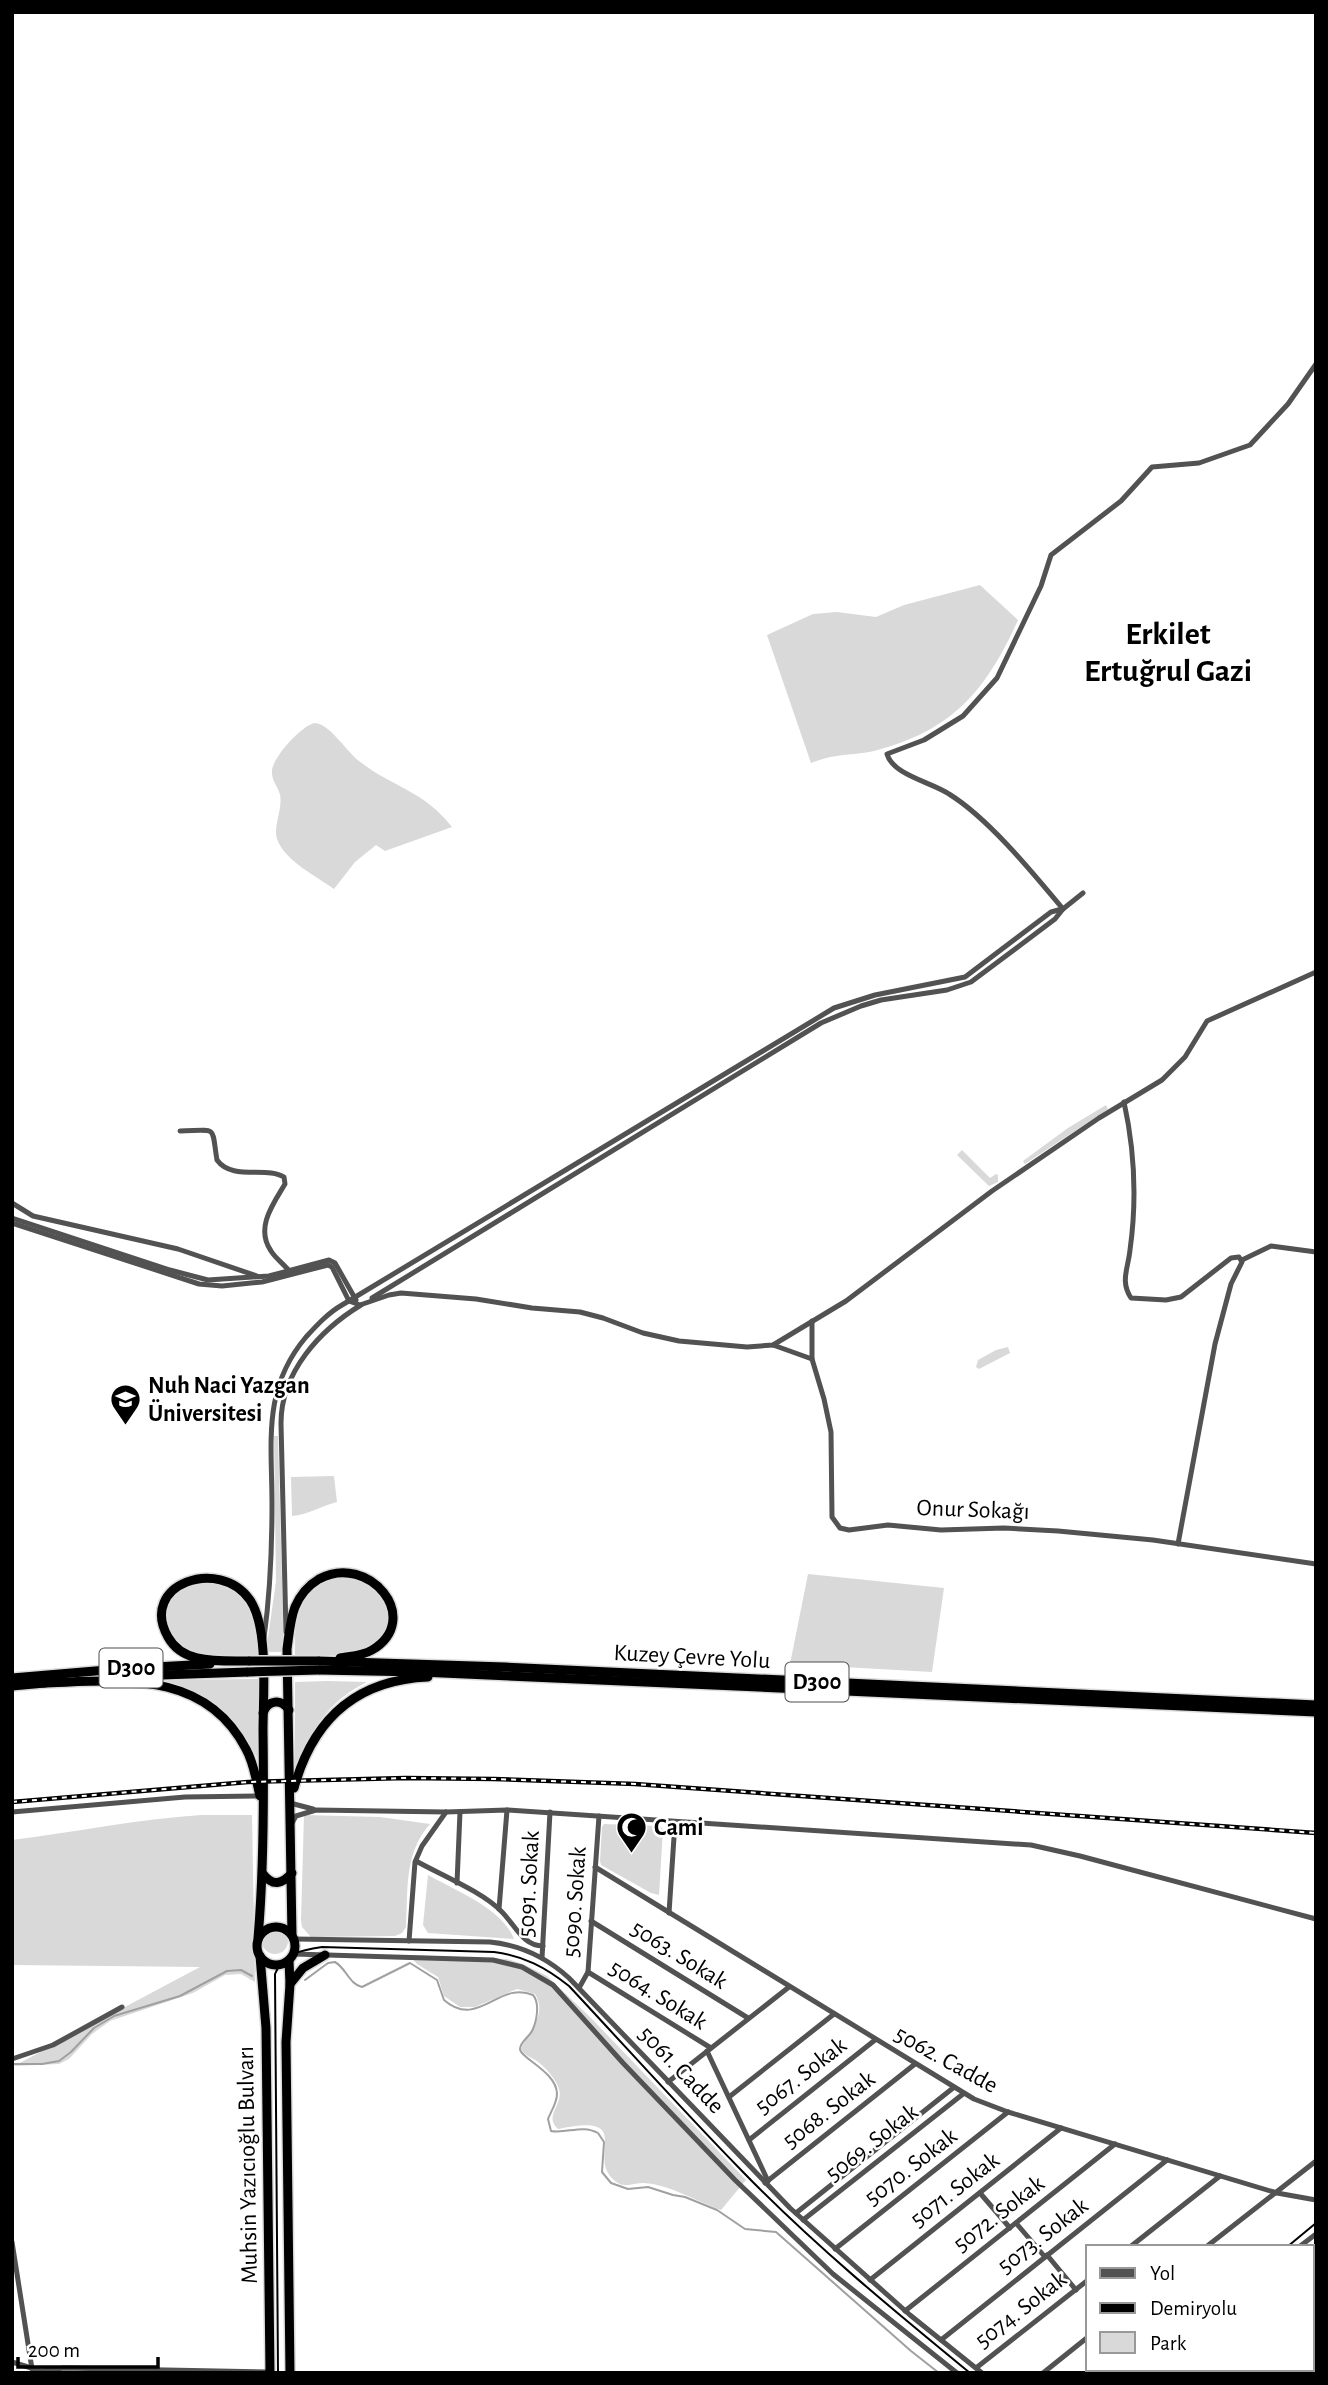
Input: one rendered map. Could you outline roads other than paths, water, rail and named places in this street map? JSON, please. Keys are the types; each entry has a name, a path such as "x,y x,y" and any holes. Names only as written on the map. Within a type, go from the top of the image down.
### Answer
{"highway":[{"path":"250,1661 209,1660 182,1652 172,1644 162,1624 164,1603 169,1593 198,1578 210,1578 232,1583 241,1589 255,1608 263,1652 264,1809 263,1874 257,1946 260,1956 268,1964 275,1965 291,1957 293,1937 288,1649 295,1606 304,1592 326,1575 345,1573 372,1581 385,1592 392,1608 386,1636 372,1650 318,1666"},
{"name":"D300","path":"12,1678 250,1661 318,1666"},
{"name":"D300","path":"12,1686 177,1673 248,1672 318,1666"},
{"name":"Kuzey Çevre Yolu","path":"318,1666 1316,1712"},
{"name":"Kuzey Çevre Yolu","path":"318,1666 505,1667 1316,1705"},
{"path":"290,1803 298,1772 316,1734 330,1716 359,1695 380,1685 409,1679 504,1676"},
{"path":"42,1683 145,1682 163,1685 193,1697 215,1711 239,1737 251,1758 264,1809"},
{"path":"263,1713 267,1706 277,1702 285,1704 290,1712"},
{"path":"263,1874 270,1882 277,1883 284,1881 292,1873"},
{"path":"258,1938 272,1927 283,1928 293,1937"},
{"path":"290,1984 303,1968 325,1955"},
{"name":"Muhsin Yazıcıoğlu Bulvarı","path":"260,1956 266,2028 270,2373"},
{"name":"Muhsin Yazıcıoğlu Bulvarı","path":"290,2373 286,2042 291,1957"}],"street":[{"path":"1063,909 1013,852 972,811 940,788 897,769 887,754 925,740 963,716 997,678 1041,586 1051,555 1121,500 1152,467 1199,463 1250,445 1288,404 1316,364"},
{"path":"288,1649 284,1594 281,1423 284,1399 295,1372 312,1346 332,1325 360,1305 821,1023 840,1013 871,1003 947,990 971,982 1055,919 1083,893"},
{"path":"263,1652 270,1593 271,1433 274,1396 283,1373 299,1346 327,1315 834,1007 875,995 965,977 1051,912 1063,909"},
{"path":"774,1345 858,1293 992,1191 1124,1102 1162,1080 1185,1057 1207,1021 1316,972"},
{"path":"1124,1102 1134,1171 1133,1230 1124,1280 1131,1298 1178,1298 1231,1258 1242,1260"},
{"path":"180,1131 206,1130 212,1133 216,1139 217,1160 226,1168 279,1174 284,1177 285,1184 267,1215 265,1233 269,1249 290,1272"},
{"path":"12,1203 33,1216 178,1249 260,1277"},
{"path":"12,1218 196,1278 215,1281 290,1272 331,1260 352,1299"},
{"path":"12,1223 204,1285 272,1281 328,1265 352,1299 360,1305"},
{"path":"1242,1260 1271,1246 1316,1252"},
{"path":"1178,1544 1215,1344 1231,1284 1242,1260"},
{"path":"360,1305 401,1293 476,1299 588,1314 643,1333 679,1341 747,1347 774,1345 812,1359"},
{"name":"Onur Sokağı","path":"812,1321 812,1359 829,1421 833,1460 831,1514 840,1528 849,1530 888,1524 941,1530 1044,1530 1178,1544 1316,1564"},
{"path":"12,1812 185,1797 260,1796"},
{"path":"290,1803 316,1810 551,1812 1031,1845 1316,1919"},
{"path":"291,1825 296,1816 316,1810"},
{"path":"499,1909 507,1810"},
{"path":"409,1941 416,1861 422,1846 446,1812"},
{"path":"457,1883 460,1812"},
{"name":"5091. Sokak","path":"542,1958 551,1812"},
{"name":"5090. Sokak","path":"579,1988 587,1972 598,1815"},
{"path":"669,1913 675,1822"},
{"path":"416,1861 499,1909 526,1942 543,1946"},
{"name":"5062. Cadde","path":"595,1867 963,2094 1008,2112 1220,2176 1277,2193 1316,2200"},
{"name":"5063. Sokak","path":"591,1921 748,2018"},
{"name":"5061. Cadde","path":"293,1937 497,1943 520,1948 542,1958 563,1972 579,1988 803,2220 905,2311 979,2371"},
{"name":"5061. Cadde","path":"291,1957 325,1955 493,1960 516,1965 542,1977 558,1989 623,2063 735,2180 833,2274 957,2373"},
{"name":"5064. Sokak","path":"587,1972 709,2050"},
{"path":"668,2082 789,1987"},
{"path":"12,2059 53,2045 122,2007"},
{"path":"729,2097 834,2014"},
{"name":"5067. Sokak","path":"749,2140 875,2040"},
{"path":"709,2050 767,2182"},
{"name":"5068. Sokak","path":"767,2182 915,2064"},
{"name":"5069. Sokak","path":"796,2213 953,2088"},
{"name":"5069. Sokak","path":"803,2220 963,2094"},
{"name":"5070. Sokak","path":"835,2249 1008,2112"},
{"name":"5071. Sokak","path":"870,2280 1061,2128"},
{"name":"5072. Sokak","path":"905,2311 1115,2144"},
{"name":"5073. Sokak","path":"941,2340 1167,2160"},
{"path":"1209,2245 1316,2161"},
{"path":"1133,2245 1220,2176"},
{"path":"980,2193 1010,2228"},
{"path":"1016,2223 1076,2290"},
{"path":"1302,2245 1316,2234"},
{"path":"12,2242 32,2369"},
{"name":"5074. Sokak","path":"979,2371 1086,2282"},
{"path":"1043,2373 1086,2339"},
{"path":"12,2362 32,2369 54,2372 64,2368 270,2373"}],"waterway":[{"path":"305,1980 328,1963 335,1962 354,1983 362,1987 410,1963 437,1980 444,2000 456,2008 478,2008 521,1992 533,1995 537,2007 535,2022 520,2049 545,2072 555,2086 556,2101 548,2119 551,2131 586,2129 598,2133 604,2142 602,2172 611,2183 628,2189 648,2187 685,2197 717,2210 745,2229 776,2232 939,2373"},
{"path":"12,2064 59,2061 94,2028 114,2016 180,1996 227,1971 241,1970 252,1976"}],"tram line":[{"path":"278,2373 275,1974 288,1957 300,1951 322,1947 494,1952 534,1963 551,1973 569,1986 699,2126 797,2225 970,2373"},
{"path":"1289,2245 1316,2223"}],"railway":[{"path":"12,1802 248,1782 494,1779 635,1784 1316,1833"}],"place":[{"name":"Nuh Naci Yazgan Üniversitesi","path":"125,1427"},
{"name":"Cami","path":"631,1855"}],"district":[{"name":"Erkilet Ertuğrul Gazi","path":"1168,652"}]}
